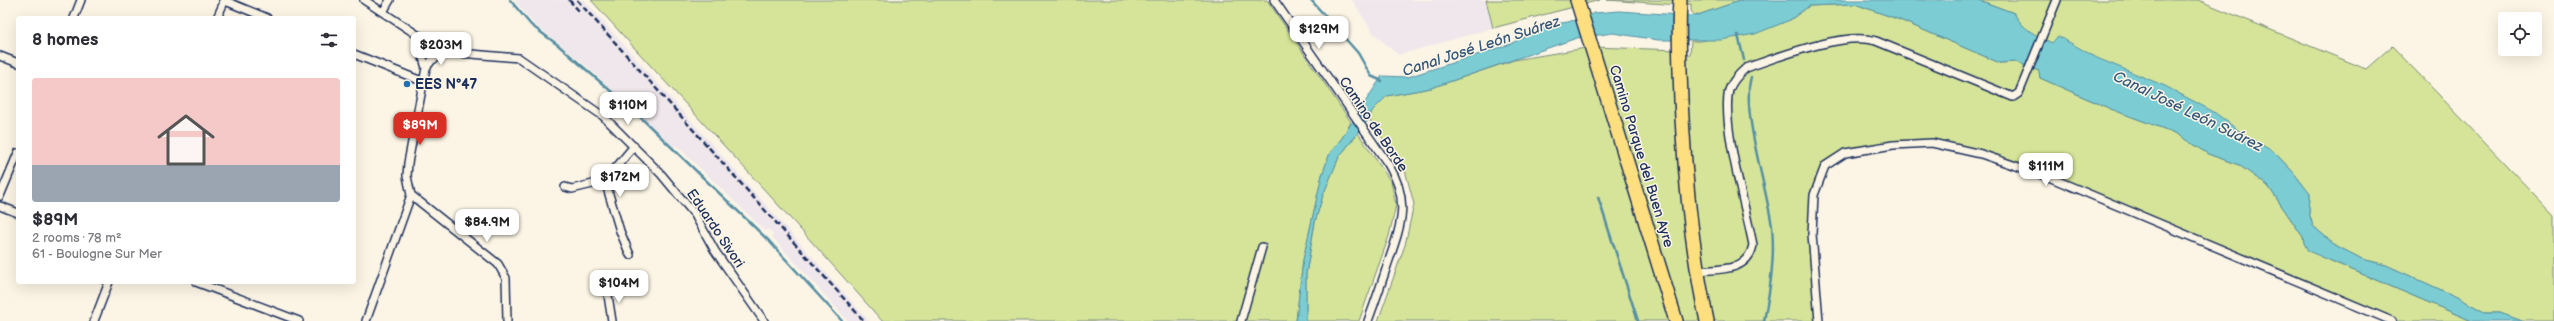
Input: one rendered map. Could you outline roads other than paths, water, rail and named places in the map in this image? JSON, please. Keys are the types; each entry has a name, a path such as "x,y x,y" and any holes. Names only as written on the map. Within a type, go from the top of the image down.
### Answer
{"highway":[{"name":"Camino Parque del Buen Ayre","path":"1578,2 1676,321"},
{"name":"Camino Parque del Buen Ayre","path":"1680,3 1679,50 1684,168 1697,271 1707,321"}],"street":[{"path":"75,16 81,0"},
{"path":"218,16 224,0 262,16"},
{"name":"Eduardo Sivori","path":"364,0 416,34 448,52 520,58 603,116 661,174 695,215 715,252 764,321"},
{"path":"383,12 390,0"},
{"name":"Camino de Borde","path":"1274,0 1395,175 1400,188 1403,215 1368,321"},
{"path":"1697,271 1728,269 1740,265 1752,252 1752,239 1732,142 1729,112 1729,90 1738,75 1746,68 1810,48 1857,38 1876,41 2009,97 2016,96 2057,0"},
{"path":"366,321 411,195 407,176 408,163 426,68 416,34"},
{"path":"426,68 432,60 448,52"},
{"path":"356,55 424,82"},
{"path":"0,56 16,62"},
{"path":"1819,321 1812,234 1814,195 1825,166 1845,153 1893,145 1932,144 1981,154 2050,178 2392,321"},
{"path":"565,187 572,189 605,181 634,146"},
{"path":"0,196 16,158"},
{"path":"605,181 620,231 630,255"},
{"path":"411,195 498,264 506,278 507,321"},
{"path":"0,206 16,212"},
{"path":"1241,321 1262,247"},
{"path":"94,321 108,284"},
{"path":"201,284 299,321"},
{"path":"607,289 612,321"}],"water":[{"name":"Canal José León Suárez","path":"1742,0 1979,0 2014,13 2021,24 2026,28 2052,43 2058,36 2097,58 2165,86 2214,112 2246,136 2274,152 2293,172 2310,194 2309,213 2313,226 2335,245 2362,259 2386,265 2459,298 2486,313 2500,313 2522,321 2472,321 2308,251 2303,237 2268,186 2239,165 2208,154 2175,133 2111,109 2040,78 2039,71 2016,62 2000,63 1900,20 1855,4 1809,6 1790,20 1755,34 1721,40 1658,40 1613,33 1577,38 1431,88 1387,96 1372,111 1369,119 1339,157 1323,195 1315,222 1306,274 1306,321 1296,321 1303,260 1322,175 1330,153 1342,138 1382,76 1408,77 1508,45 1548,25 1568,22 1595,13 1619,11 1695,16"}],"waterway":[{"path":"510,0 531,25 558,45 637,114 769,241 842,321"},
{"path":"1311,0 1358,53 1371,76 1382,81"},
{"path":"1738,35 1744,60"},
{"path":"1751,77 1749,109 1773,239 1771,274 1764,321"},
{"path":"1598,197 1638,321"}],"railway":[{"path":"569,0 579,11"},
{"path":"577,0 864,321"}],"place":[{"name":"EES N°47","path":"407,84"}]}
